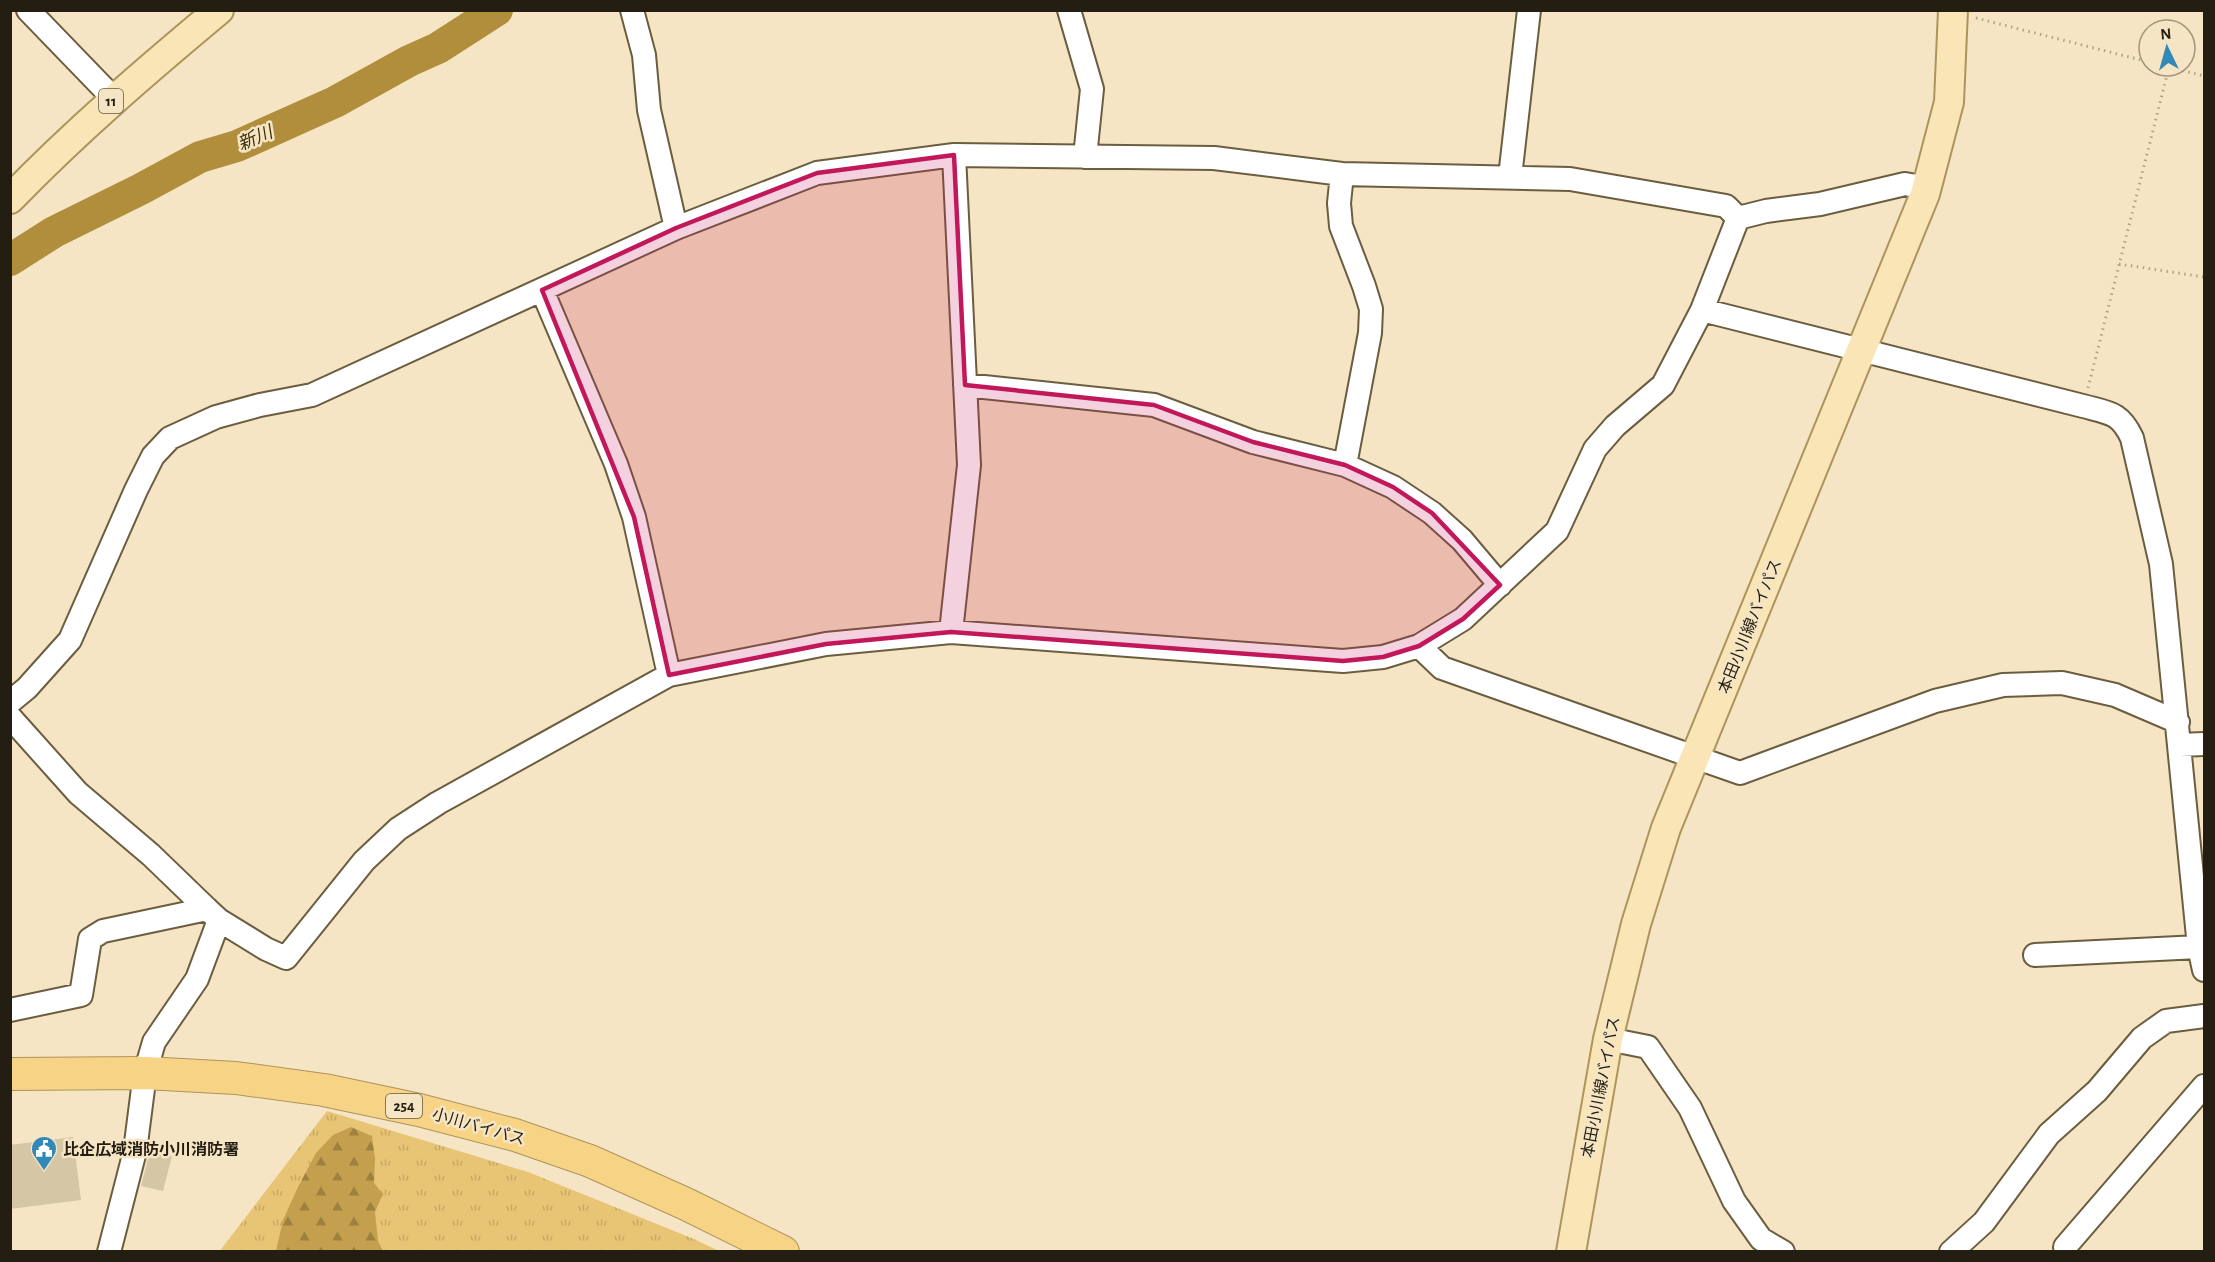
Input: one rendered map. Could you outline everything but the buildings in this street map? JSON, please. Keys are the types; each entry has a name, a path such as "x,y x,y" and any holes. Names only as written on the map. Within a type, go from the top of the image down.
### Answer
{"highway":[{"name":"小川バイパス","path":"10,1074 145,1073 236,1078 324,1090 419,1110 515,1135 600,1166 783,1251"}],"main road":[{"name":"11","path":"10,199 51,157 114,99 219,10"},
{"name":"本田小川線バイパス","path":"1571,1251 1608,1039 1636,924 1666,828 1927,188 1949,102 1953,11"}],"street":[{"path":"28,10 114,99"},
{"path":"632,10 644,55 649,110 676,228"},
{"path":"1069,10 1092,89 1084,157"},
{"path":"1510,177 1529,10"},
{"path":"951,632 969,465 954,155"},
{"path":"10,702 27,688 70,640 136,490 153,456 170,438 216,417 260,405 312,395 676,228 818,173 954,155 1214,159 1342,174 1570,179 1726,206 1738,218"},
{"path":"1342,174 1339,203 1341,226 1371,309 1370,333 1345,465"},
{"path":"1738,218 1766,211 1820,204 1905,184 1927,188"},
{"path":"10,717 78,793 152,855 213,914 266,949 286,958 364,861 398,829 438,803 669,675 826,644 951,632 1342,661 1383,657 1419,646 1463,619 1557,531 1595,449 1615,426 1663,385 1702,309 1738,218"},
{"path":"542,290 596,416 634,517 669,675"},
{"path":"1702,309 2083,406 2108,413 2125,421 2132,438 2161,564 2199,946 2205,969"},
{"path":"965,385 1154,405 1253,442 1345,465 1393,487 1432,513 1462,540 1500,585"},
{"path":"1419,646 1442,668 1740,773 1935,701 2003,685 2062,683 2115,694 2178,722"},
{"path":"2180,745 2205,744"},
{"path":"10,1010 81,995 90,939 104,931 213,914"},
{"path":"109,1251 135,1151 145,1073 154,1042 197,979 213,914"},
{"path":"2035,955 2199,946"},
{"path":"1952,1251 1984,1222 2049,1134 2097,1091 2142,1038 2166,1021 2205,1016"},
{"path":"1608,1039 1648,1047 1690,1108 1734,1201 1761,1239 1783,1251"},
{"path":"2064,1247 2205,1086"}],"path":[{"path":"1953,11 2137,59"},
{"path":"2083,406 2164,78"},
{"path":"2119,264 2205,277"}],"highlighted area":[{"path":"954,155 965,385 1154,405 1253,442 1345,465 1393,487 1432,513 1500,585 1463,619 1419,646 1383,657 1343,661 951,632 826,644 669,675 634,517 542,290 676,228 817,173"}],"green space":[{"path":"327,1111 528,1172 719,1251 219,1252"},
{"path":"351,1127 372,1136 375,1159 374,1183 383,1194 375,1212 378,1241 383,1251 276,1251 283,1220 316,1153 333,1135"}],"waterway":[{"name":"新川","path":"10,260 54,232 200,157 237,146 335,102 409,61 438,48 497,10"}],"place":[{"name":"比企広域消防小川消防署","path":"44,1172"}]}
